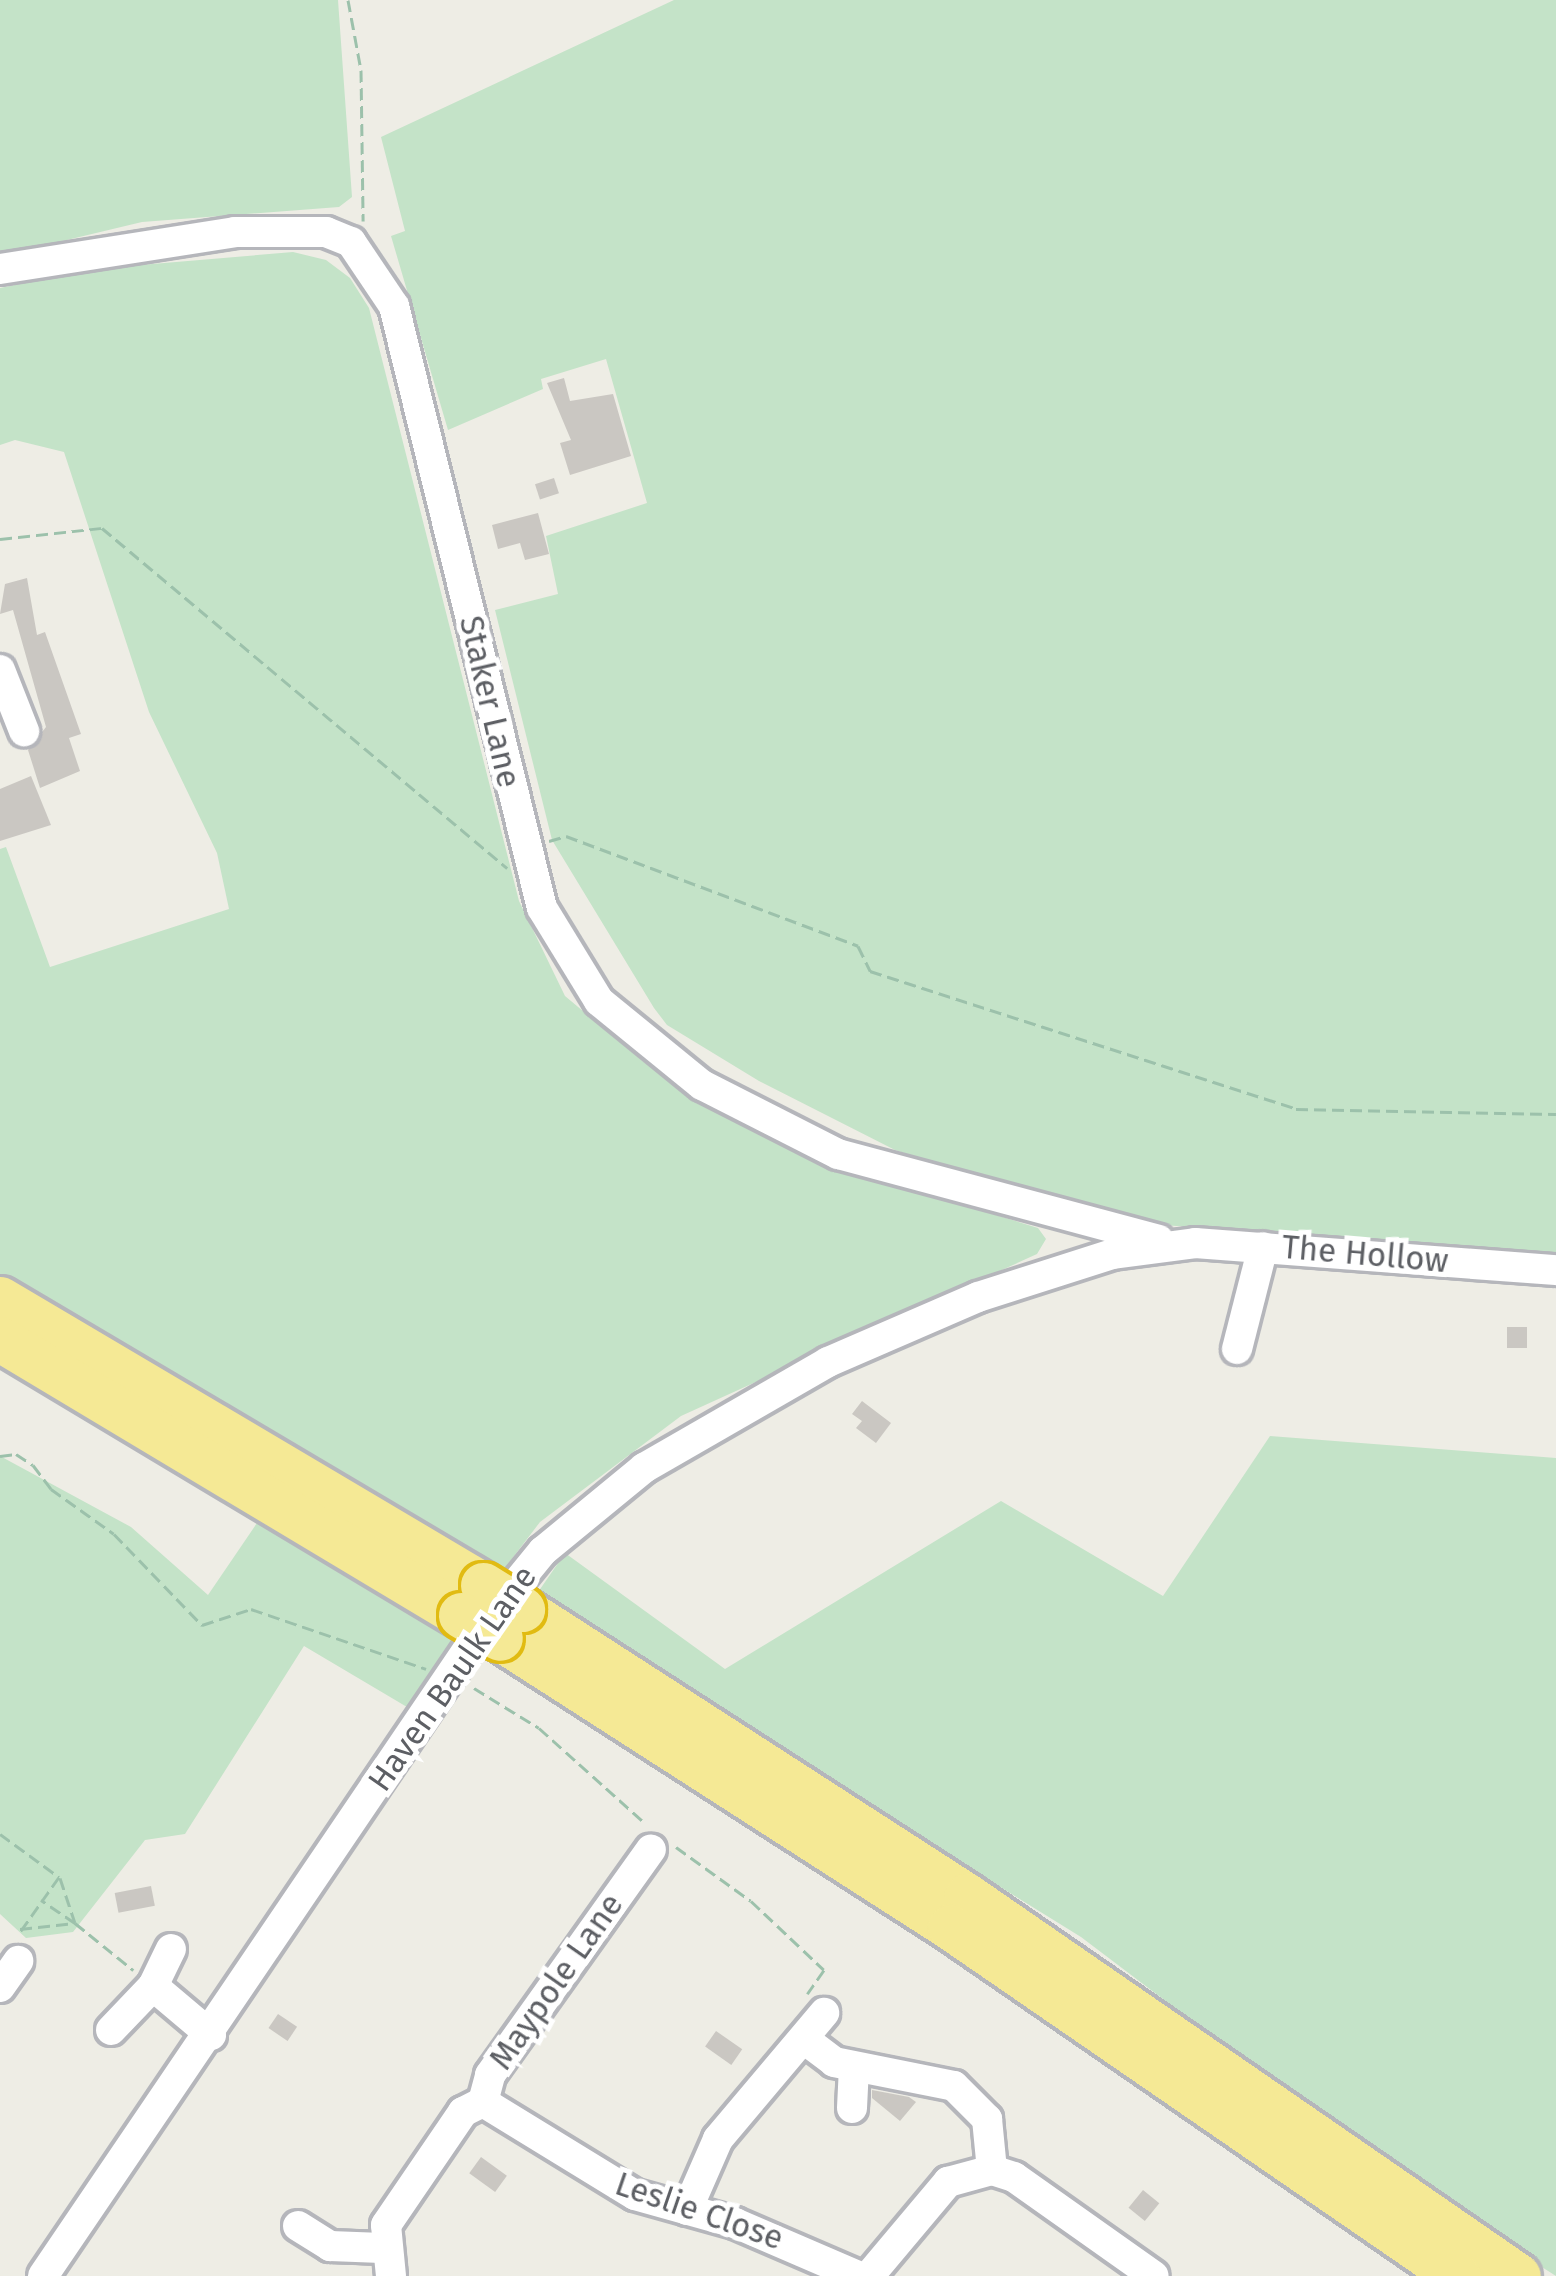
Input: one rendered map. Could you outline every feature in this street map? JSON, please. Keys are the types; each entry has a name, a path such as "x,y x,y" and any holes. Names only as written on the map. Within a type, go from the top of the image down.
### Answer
{"highway":[{"path":"0,1299 472,1600 986,1908 1518,2276"},
{"path":"0,1339 472,1600"},
{"path":"511,1624 1457,2276"}],"street":[{"path":"0,269 235,232 326,232 350,242"},
{"name":"Staker Lane","path":"350,242 394,306 526,856 570,964 599,1001 702,1084 838,1154 1174,1244"},
{"path":"0,670 24,731"},
{"path":"1052,1272 1062,1217"},
{"name":"The Hollow","path":"1174,1244 1556,1270"},
{"name":"Haven Baulk Lane","path":"43,2276 211,2035 449,1677 542,1551 644,1468 828,1362 1052,1272 1174,1244"},
{"path":"1237,1348 1263,1247"},
{"name":"Maypole Lane","path":"387,2262 386,2224 450,2131 483,2102 490,2075 649,1867"},
{"path":"0,1987 18,1945"},
{"path":"110,2030 153,1986 171,1949"},
{"path":"153,1986 211,2035"},
{"path":"687,2210 718,2139 807,2026 854,2067 954,2086 986,2119 992,2170"},
{"path":"852,2108 854,2067"},
{"name":"Leslie Close","path":"483,2102 609,2183 859,2276"},
{"path":"869,2276 948,2182 992,2170 1014,2177 1154,2276"},
{"path":"298,2226 330,2246 387,2262"}],"path":[{"path":"348,0 361,70 364,226 350,242"},
{"path":"0,539 102,528 500,869 566,836 858,946 870,971 1296,1109 1556,1114"},
{"path":"0,1456 16,1454 114,1534 202,1625 251,1609 449,1677"},
{"path":"0,1834 59,1876 75,1924"},
{"path":"18,1945 40,1900 59,1876"},
{"path":"40,1900 153,1986"},
{"path":"18,1945 75,1924"}],"green space":[{"path":"0,0 338,0 352,197 339,207 142,222 0,256"},
{"path":"674,0 1556,0 1556,1255 1163,1225 1061,1205 895,1150 759,1081 667,1025 654,1008 552,840 495,610 558,594 546,536 647,503 606,359 541,379 543,389 448,430 391,236 405,231 381,137"},
{"path":"293,252 326,260 350,278 369,308 519,901 565,996 645,1063 820,1161 1038,1228 1046,1239 1037,1254 681,1416 540,1522 505,1568 0,1280 0,849 6,847 50,967 229,909 217,853 149,712 64,452 15,440 0,445 0,288 93,269"},
{"path":"1270,1436 1556,1458 1556,2276 1394,2174 1081,1937 534,1598 565,1553 725,1669 1001,1501 1163,1596"},
{"path":"0,1456 131,1527 208,1595 259,1520 454,1639 407,1707 304,1646 185,1834 145,1840 73,1932 26,1938 0,1914"}],"building":[{"path":"564,378 570,401 613,394 631,456 570,475 560,443 571,440 547,383"},
{"path":"554,478 559,493 540,499 535,484"},
{"path":"538,513 549,554 525,560 520,543 498,549 492,525"},
{"path":"27,578 37,635 45,632 81,734 69,738 80,771 40,788 28,750 46,727 13,610 0,614 5,584"},
{"path":"31,776 51,825 0,841 0,789"},
{"path":"1507,1327 1527,1327 1527,1348 1507,1348"},
{"path":"862,1401 891,1423 876,1443 856,1428 862,1421 852,1414"},
{"path":"151,1886 155,1906 118,1913 115,1893"},
{"path":"278,2014 297,2027 288,2041 268,2028"},
{"path":"716,2031 742,2049 731,2065 705,2047"},
{"path":"872,2090 916,2102 900,2121 872,2098"},
{"path":"481,2157 507,2176 495,2192 469,2173"},
{"path":"1143,2190 1159,2203 1145,2221 1129,2208"}]}
